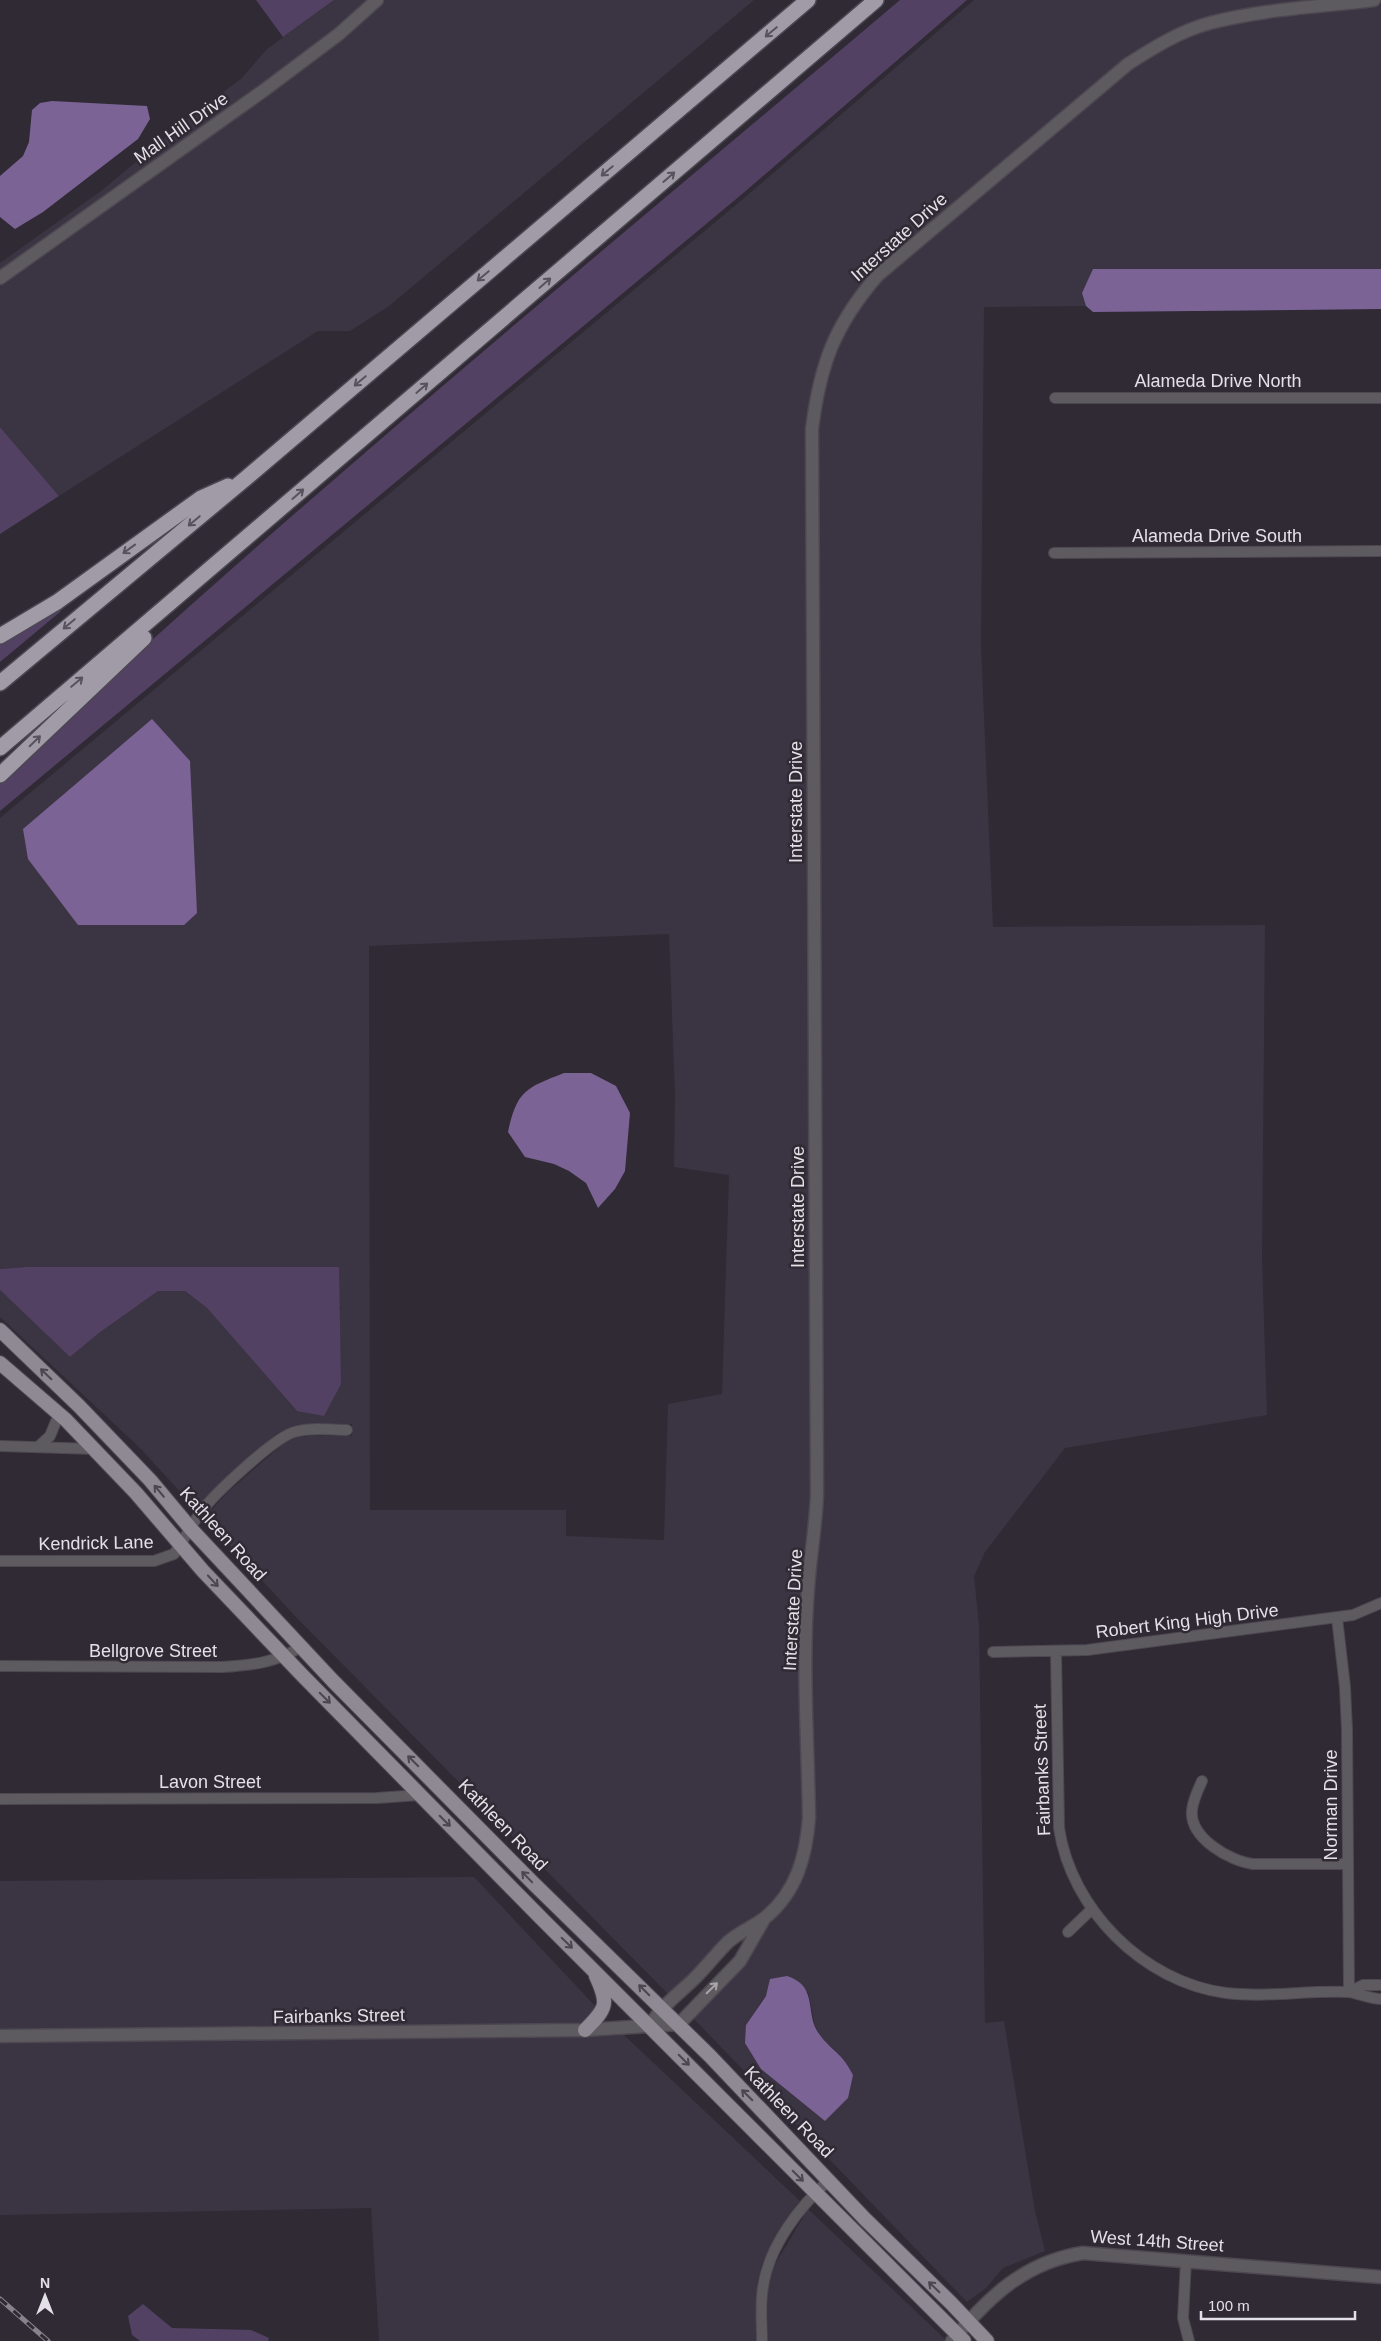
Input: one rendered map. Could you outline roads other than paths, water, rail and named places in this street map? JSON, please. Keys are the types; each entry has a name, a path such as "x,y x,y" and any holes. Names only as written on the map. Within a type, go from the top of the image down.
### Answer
{"highway":[{"path":"0,683 245,479 808,0"},
{"path":"0,748 876,0"},
{"path":"0,636 57,602 200,498 245,479"},
{"path":"0,775 261,526"}],"main road":[{"name":"Kathleen Road","path":"0,1330 118,1446 190,1529 332,1681 533,1882 679,2024 865,2219 987,2341"},
{"path":"0,1363 59,1414 95,1449 203,1570 285,1657 958,2339"},
{"path":"585,2030 600,2015 605,1999 592,1968"}],"street":[{"name":"Mall Hill Drive","path":"0,278 262,91 339,34 377,0"},
{"name":"Interstate Drive","path":"650,2025 662,2007 675,1998 729,1942 766,1917 778,1905 797,1879 807,1837 809,1818 806,1635 808,1588 816,1524 817,1494 812,429 822,371 832,344 847,316 877,276 1128,64 1155,47 1209,24 1246,16 1374,0"},
{"name":"Alameda Drive North","path":"1055,398 1381,398"},
{"name":"Alameda Drive South","path":"1054,553 1381,551"},
{"path":"38,1447 50,1436 59,1414"},
{"name":"Kendrick Lane","path":"0,1561 154,1562 174,1554 201,1511 225,1486 280,1439 293,1432 347,1430"},
{"path":"0,1446 95,1449"},
{"name":"Robert King High Drive","path":"993,1652 1056,1652 1122,1646 1337,1618 1353,1615 1381,1603"},
{"name":"Norman Drive","path":"1337,1618 1346,1687 1349,1992"},
{"name":"Bellgrove Street","path":"0,1666 222,1667 258,1665 285,1657 301,1647"},
{"name":"Fairbanks Street","path":"1056,1652 1059,1828 1062,1850 1076,1885 1092,1909 1115,1934 1140,1957 1161,1972 1207,1990 1228,1994 1349,1992 1381,1999"},
{"path":"1202,1780 1192,1810 1192,1819 1198,1831 1224,1855 1243,1863 1254,1864 1348,1864"},
{"name":"Lavon Street","path":"0,1798 377,1798 419,1794"},
{"path":"1068,1932 1092,1909"},
{"name":"Interstate Drive","path":"679,2024 740,1961 766,1917"},
{"name":"Fairbanks Street","path":"1349,1992 1363,1985 1381,1985"},
{"name":"Fairbanks Street","path":"0,2036 585,2030 679,2024"},
{"path":"762,2341 762,2288 768,2266 794,2219 815,2193 829,2180"},
{"name":"West 14th Street","path":"958,2339 968,2321 1001,2290 1021,2275 1042,2263 1064,2256 1083,2253 1105,2253 1381,2277"},
{"path":"1186,2261 1183,2318 1189,2341"}],"railway":[{"path":"0,2299 48,2341"}]}
